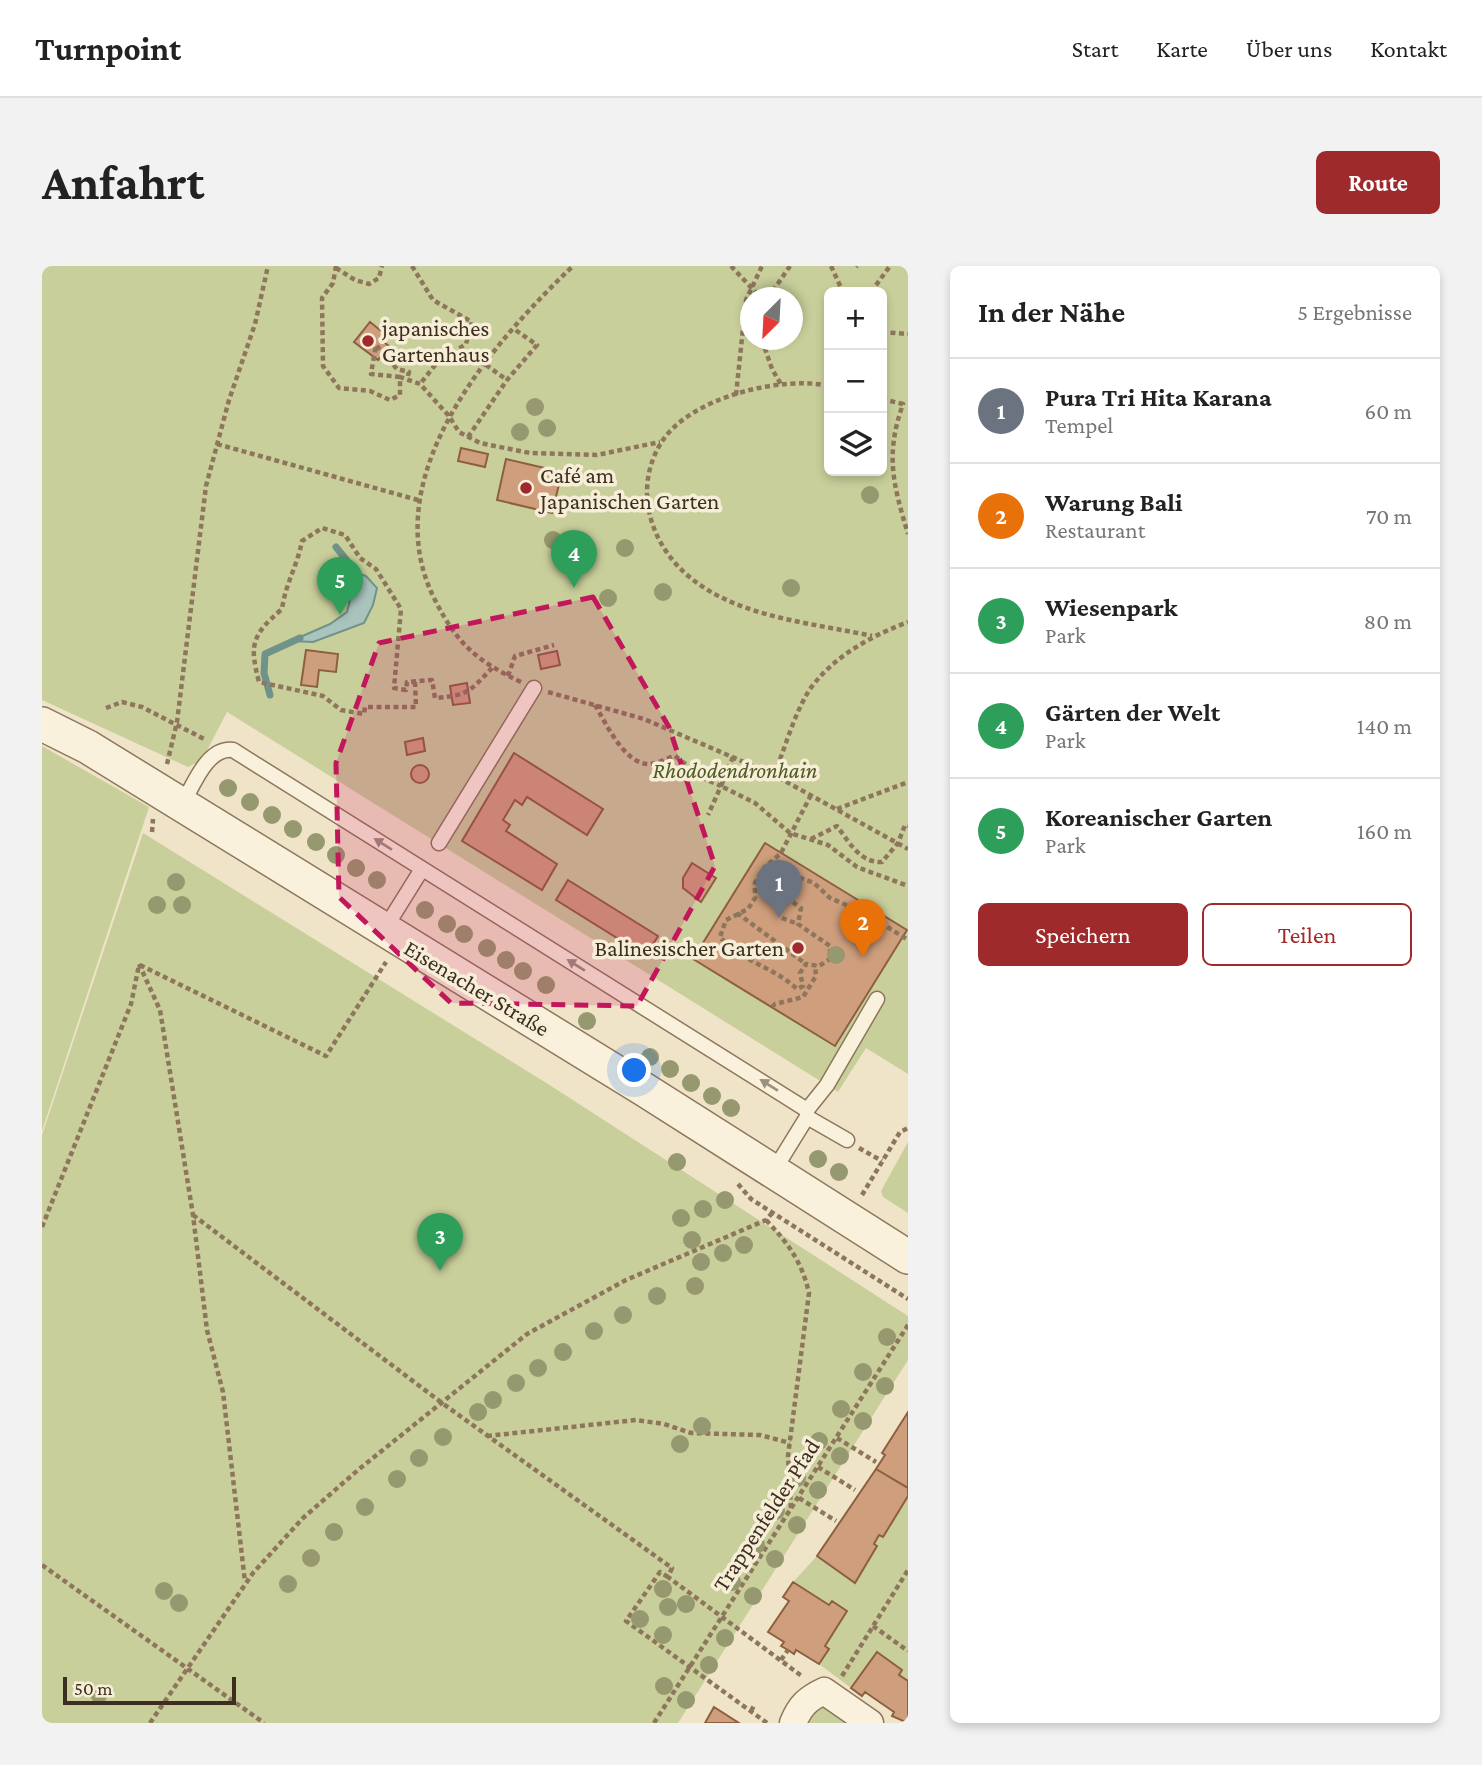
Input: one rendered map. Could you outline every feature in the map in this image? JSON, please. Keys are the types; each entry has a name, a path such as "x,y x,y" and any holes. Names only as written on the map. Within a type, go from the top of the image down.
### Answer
{"street":[{"name":"Eisenacher Straße","path":"42,724 77,740 182,804 385,947 773,1172 908,1258"},
{"path":"793,1723 798,1710 808,1699 827,1693 870,1723"}],"lane":[{"path":"439,843 534,688"},
{"path":"182,804 213,754 222,749 233,751 846,1140"},
{"path":"385,947 422,869"},
{"path":"773,1172 877,999"}],"path":[{"path":"165,768 170,758 177,722 206,486 255,324 268,266"},
{"path":"382,266 379,278 369,284 355,280 336,267 333,283 322,298 323,366 339,388 370,391 390,400 400,395 403,378 409,372 397,369 376,345 371,374 403,378 420,384 449,416 459,432 480,443 530,453 597,455 661,442"},
{"path":"412,266 433,300 472,323 466,344 436,364 420,384"},
{"path":"573,266 514,329 486,365 449,416 429,459 418,500 416,541 428,586 450,630 467,649 492,668 508,676 534,688 643,719 733,757 774,775 908,849"},
{"path":"731,266 750,287"},
{"path":"752,287 762,266"},
{"path":"831,266 841,287"},
{"path":"875,287 890,266"},
{"path":"775,287 789,267"},
{"path":"468,437 507,380 537,345 514,329"},
{"path":"887,332 908,334"},
{"path":"736,395 740,350"},
{"path":"765,350 782,386"},
{"path":"486,365 507,380"},
{"path":"824,386 782,386 736,395 701,408 661,442 650,471 646,502 659,543 675,565 694,581 732,601 782,618 872,636"},
{"path":"887,399 906,404 892,434 892,469 908,534"},
{"path":"217,444 418,500"},
{"path":"415,682 416,707 365,707 364,714 341,710 323,696 259,682 251,654 261,626 282,609 285,584 299,559 302,541 322,528 345,535 360,558 376,569 401,609 394,688 406,690 407,682 432,680 435,698 460,696 467,694 492,668"},
{"path":"774,775 810,689 847,653 872,636 908,622"},
{"path":"508,676 515,656 554,645"},
{"path":"106,708 122,702 177,722 222,749"},
{"path":"595,705 618,742 641,763 652,764 676,756 705,779 755,803 790,833 828,845 857,867 908,886"},
{"path":"708,814 733,757"},
{"path":"836,809 908,782"},
{"path":"806,964 800,973 803,986 797,989 773,969 730,949 720,937 726,919 748,909 755,898 755,883 764,868 781,853 811,795"},
{"path":"811,840 837,826 858,854 875,862 883,862 898,843 905,825 908,826"},
{"path":"764,868 785,880"},
{"path":"798,923 801,908 787,898 781,884 790,874 814,884 830,898 867,914 908,940"},
{"path":"737,913 806,964 815,965 830,958 830,946 798,923 782,918"},
{"path":"139,964 326,1056 385,947"},
{"path":"139,964 160,1010 193,1215 207,1330 223,1392 246,1583"},
{"path":"42,1227 131,1004 139,964"},
{"path":"772,1007 803,997 816,976 815,965"},
{"path":"861,1197 900,1132 908,1128"},
{"path":"150,1723 246,1583 303,1518 527,1334 626,1280 766,1220 772,1213 908,1299"},
{"path":"193,1215 442,1403 672,1568 668,1577"},
{"path":"766,1220 793,1249 804,1271 809,1293 790,1443 791,1510"},
{"name":"Trappenfelder Pfad","path":"654,1723 908,1325"},
{"path":"487,1436 636,1420 664,1424 691,1433 752,1434 790,1443"},
{"path":"836,1438 876,1462"},
{"path":"818,1467 855,1490"},
{"path":"799,1498 836,1521"},
{"path":"42,1565 264,1723"},
{"path":"767,1723 626,1621 660,1572 827,1693 908,1570"},
{"path":"873,1626 908,1651"},
{"path":"781,1660 788,1650"},
{"path":"751,1711 755,1704"}],"highlighted area":[{"path":"593,597 669,727 715,866 637,1006 451,1003 339,897 336,763 379,643"}],"green space":[{"name":"Rhododendronhain","path":"42,266 908,266 908,1074 866,1048 838,1092 227,712 202,760 188,767 42,700"},
{"path":"42,746 149,807 42,1131"},
{"path":"143,833 548,1084 908,1316 908,1360 678,1723 42,1723 42,1135"},
{"path":"908,1142 908,1213 883,1197 881,1191"},
{"path":"908,1496 908,1681 899,1675 902,1670 877,1653 851,1688 819,1664 829,1649 825,1646 847,1611 832,1601 829,1605 793,1582 817,1556 855,1582 877,1547 874,1544 879,1535 883,1537"},
{"path":"819,1707 826,1707 850,1723 805,1723"}],"water":[{"path":"357,573 366,576 377,588 373,605 364,623 313,642 291,641 330,624 347,612"}],"building":[{"name":"japanisches Gartenhaus","path":"370,322 385,334 381,340 389,346 378,360 354,342"},
{"path":"461,448 488,454 485,467 458,461"},
{"path":"506,459 562,472 552,513 497,500"},
{"path":"306,650 338,654 336,672 319,670 317,687 301,685"},
{"path":"557,651 560,665 541,669 538,655"},
{"path":"467,683 470,703 453,705 450,686"},
{"path":"423,738 425,751 407,755 405,742"},
{"path":"514,753 603,809 587,835 527,797 522,805 515,800 503,820 510,825 506,831 557,864 542,890 462,841"},
{"path":"416,765 424,765 429,774 427,781 416,783 411,778 411,770"},
{"name":"Balinesischer Garten","path":"765,843 907,930 835,1046 693,959"},
{"path":"692,863 716,878 701,902 683,888 683,878"},
{"path":"568,880 658,936 646,956 556,900"},
{"path":"908,1412 908,1488 876,1469 885,1455 882,1453"},
{"path":"876,1469 908,1488 908,1496 883,1537 879,1535 874,1544 877,1546 855,1583 817,1556"},
{"path":"793,1582 829,1605 832,1601 847,1611 825,1646 829,1649 819,1664 796,1650 794,1654 781,1646 784,1642 768,1632 789,1601 783,1597"},
{"path":"877,1652 902,1670 899,1675 908,1681 908,1723 892,1716 894,1712 865,1692 862,1696 851,1688"},
{"path":"714,1707 739,1723 705,1723"}],"waterway":[{"path":"336,547 357,573 357,581"},
{"path":"270,695 264,673 265,654 300,638"}],"place":[{"name":"japanisches Gartenhaus","path":"368,341"},
{"name":"Café am Japanischen Garten","path":"526,488"},
{"name":"Gärten der Welt","path":"574,588"},
{"name":"Koreanischer Garten","path":"340,615"},
{"name":"Pura Tri Hita Karana","path":"779,918"},
{"name":"Balinesischer Garten","path":"798,948"},
{"name":"Warung Bali","path":"863,957"},
{"name":"Wiesenpark","path":"440,1271"}]}
